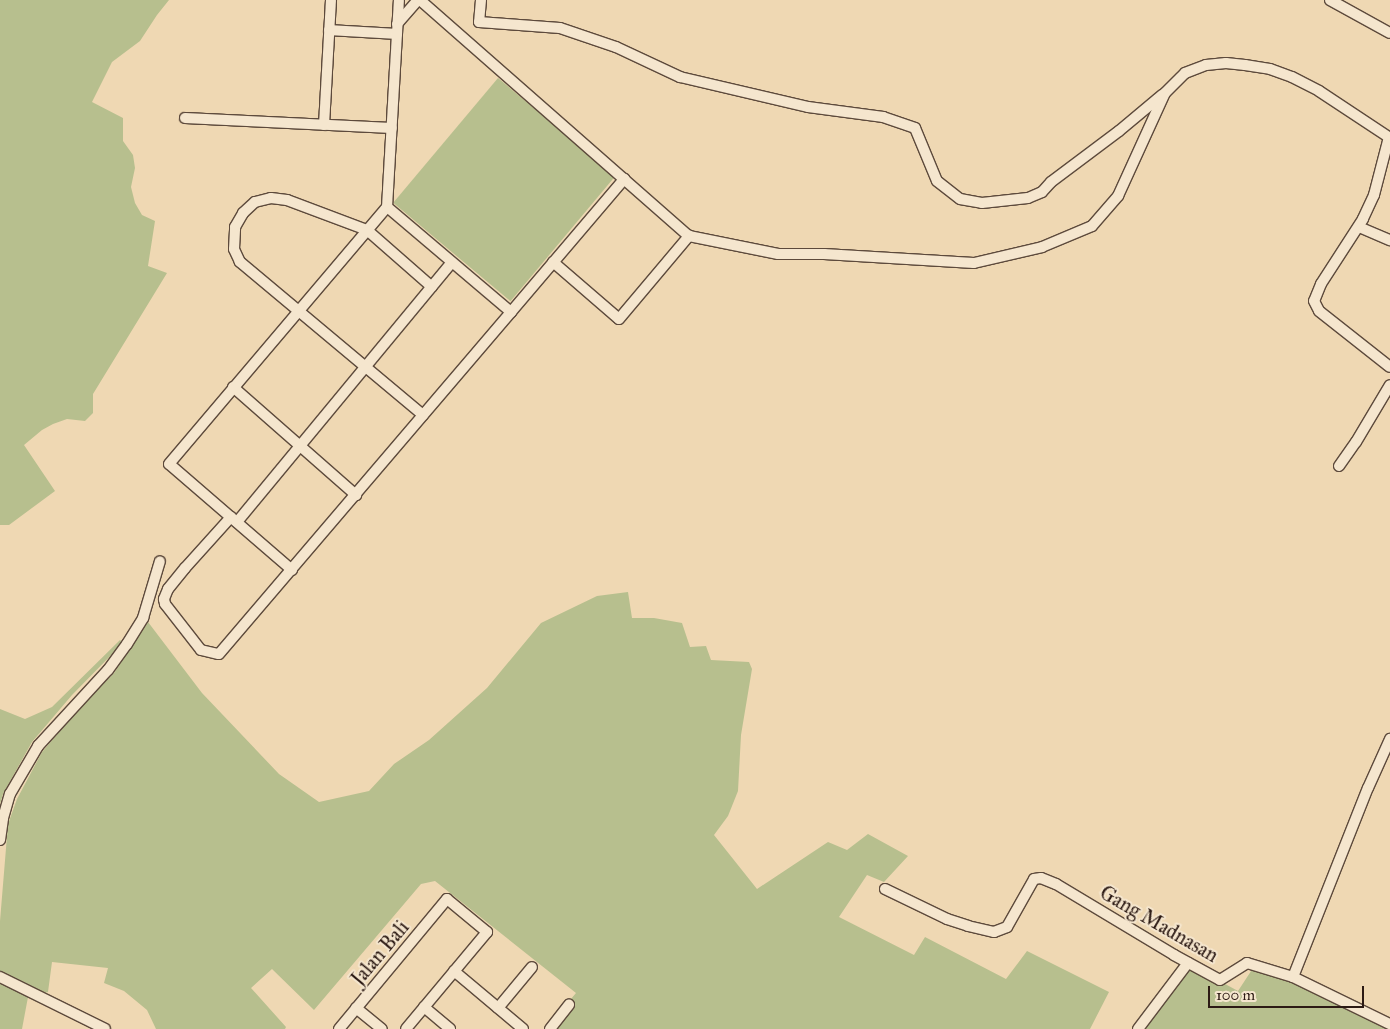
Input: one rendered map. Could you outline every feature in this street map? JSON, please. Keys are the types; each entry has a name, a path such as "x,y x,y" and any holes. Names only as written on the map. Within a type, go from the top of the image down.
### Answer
{"street":[{"path":"324,125 331,0"},
{"path":"292,570 169,464 387,207 399,0"},
{"path":"397,29 419,0 689,236 778,254 824,254 974,263 1042,247 1092,226 1118,196 1165,93"},
{"path":"481,0 479,22 560,28 616,47 680,77 808,106 883,117 914,128 938,181 960,200 982,203 1028,198 1042,192 1051,182 1119,131 1165,93 1185,73 1206,66 1226,63 1245,64 1277,72 1319,91 1389,137 1374,195 1359,227 1321,284 1314,301 1319,311 1390,367"},
{"path":"1330,0 1390,33"},
{"path":"329,30 397,29"},
{"path":"185,118 392,128"},
{"path":"452,262 300,446 234,519 185,568 164,597 165,604 201,650 219,654 224,651 624,179"},
{"path":"423,415 240,262 236,256 233,234 243,213 256,202 279,198 367,230 432,286"},
{"path":"387,207 510,312"},
{"path":"1359,227 1390,240"},
{"path":"553,262 619,319 689,236"},
{"path":"1339,466 1390,385"},
{"path":"233,387 356,495"},
{"path":"0,840 3,818 15,786 38,746 108,670 127,644 143,618 160,561"},
{"path":"1293,977 1368,788 1390,739"},
{"name":"Gang Madnasan","path":"885,889 947,919 981,930 1000,931 1007,927 1012,920 1034,879 1041,878 1056,884 1220,980 1246,962 1293,977 1390,1024"},
{"name":"Jalan Bali","path":"339,1029 447,899 487,932 454,971"},
{"path":"1138,1029 1188,963"},
{"path":"498,1008 532,967"},
{"path":"406,1029 454,971 523,1029"},
{"path":"0,977 105,1029"},
{"path":"550,1029 569,1005"},
{"path":"424,1007 450,1029"},
{"path":"356,1008 382,1029"}],"green space":[{"path":"0,0 169,0 140,41 112,62 92,102 123,118 123,141 133,155 135,168 131,187 135,203 142,215 155,221 148,266 167,273 93,394 93,413 85,421 67,419 53,424 42,430 24,445 55,491 9,525 0,525"},
{"path":"498,78 615,176 510,301 393,203"},
{"path":"628,592 632,618 654,618 682,623 690,647 706,646 711,660 749,662 752,669 741,735 738,791 728,816 714,835 757,889 828,842 847,850 868,834 908,856 884,882 867,875 839,917 914,955 925,937 1006,979 1027,951 1109,992 1090,1029 546,1029 576,993 435,881 421,884 314,1010 272,969 251,988 286,1027 285,1029 156,1029 147,1010 124,991 104,983 108,968 52,962 48,992 28,997 22,1029 0,1029 0,921 8,824 17,799 42,752 83,704 114,673 148,622 202,693 279,774 319,802 369,791 394,764 429,740 487,688 541,623 597,596"},
{"path":"120,640 123,643 72,695 32,742 3,794 0,804 0,709 25,719 52,707"},
{"path":"1257,962 1389,1029 1145,1029 1192,966 1238,991"}]}
